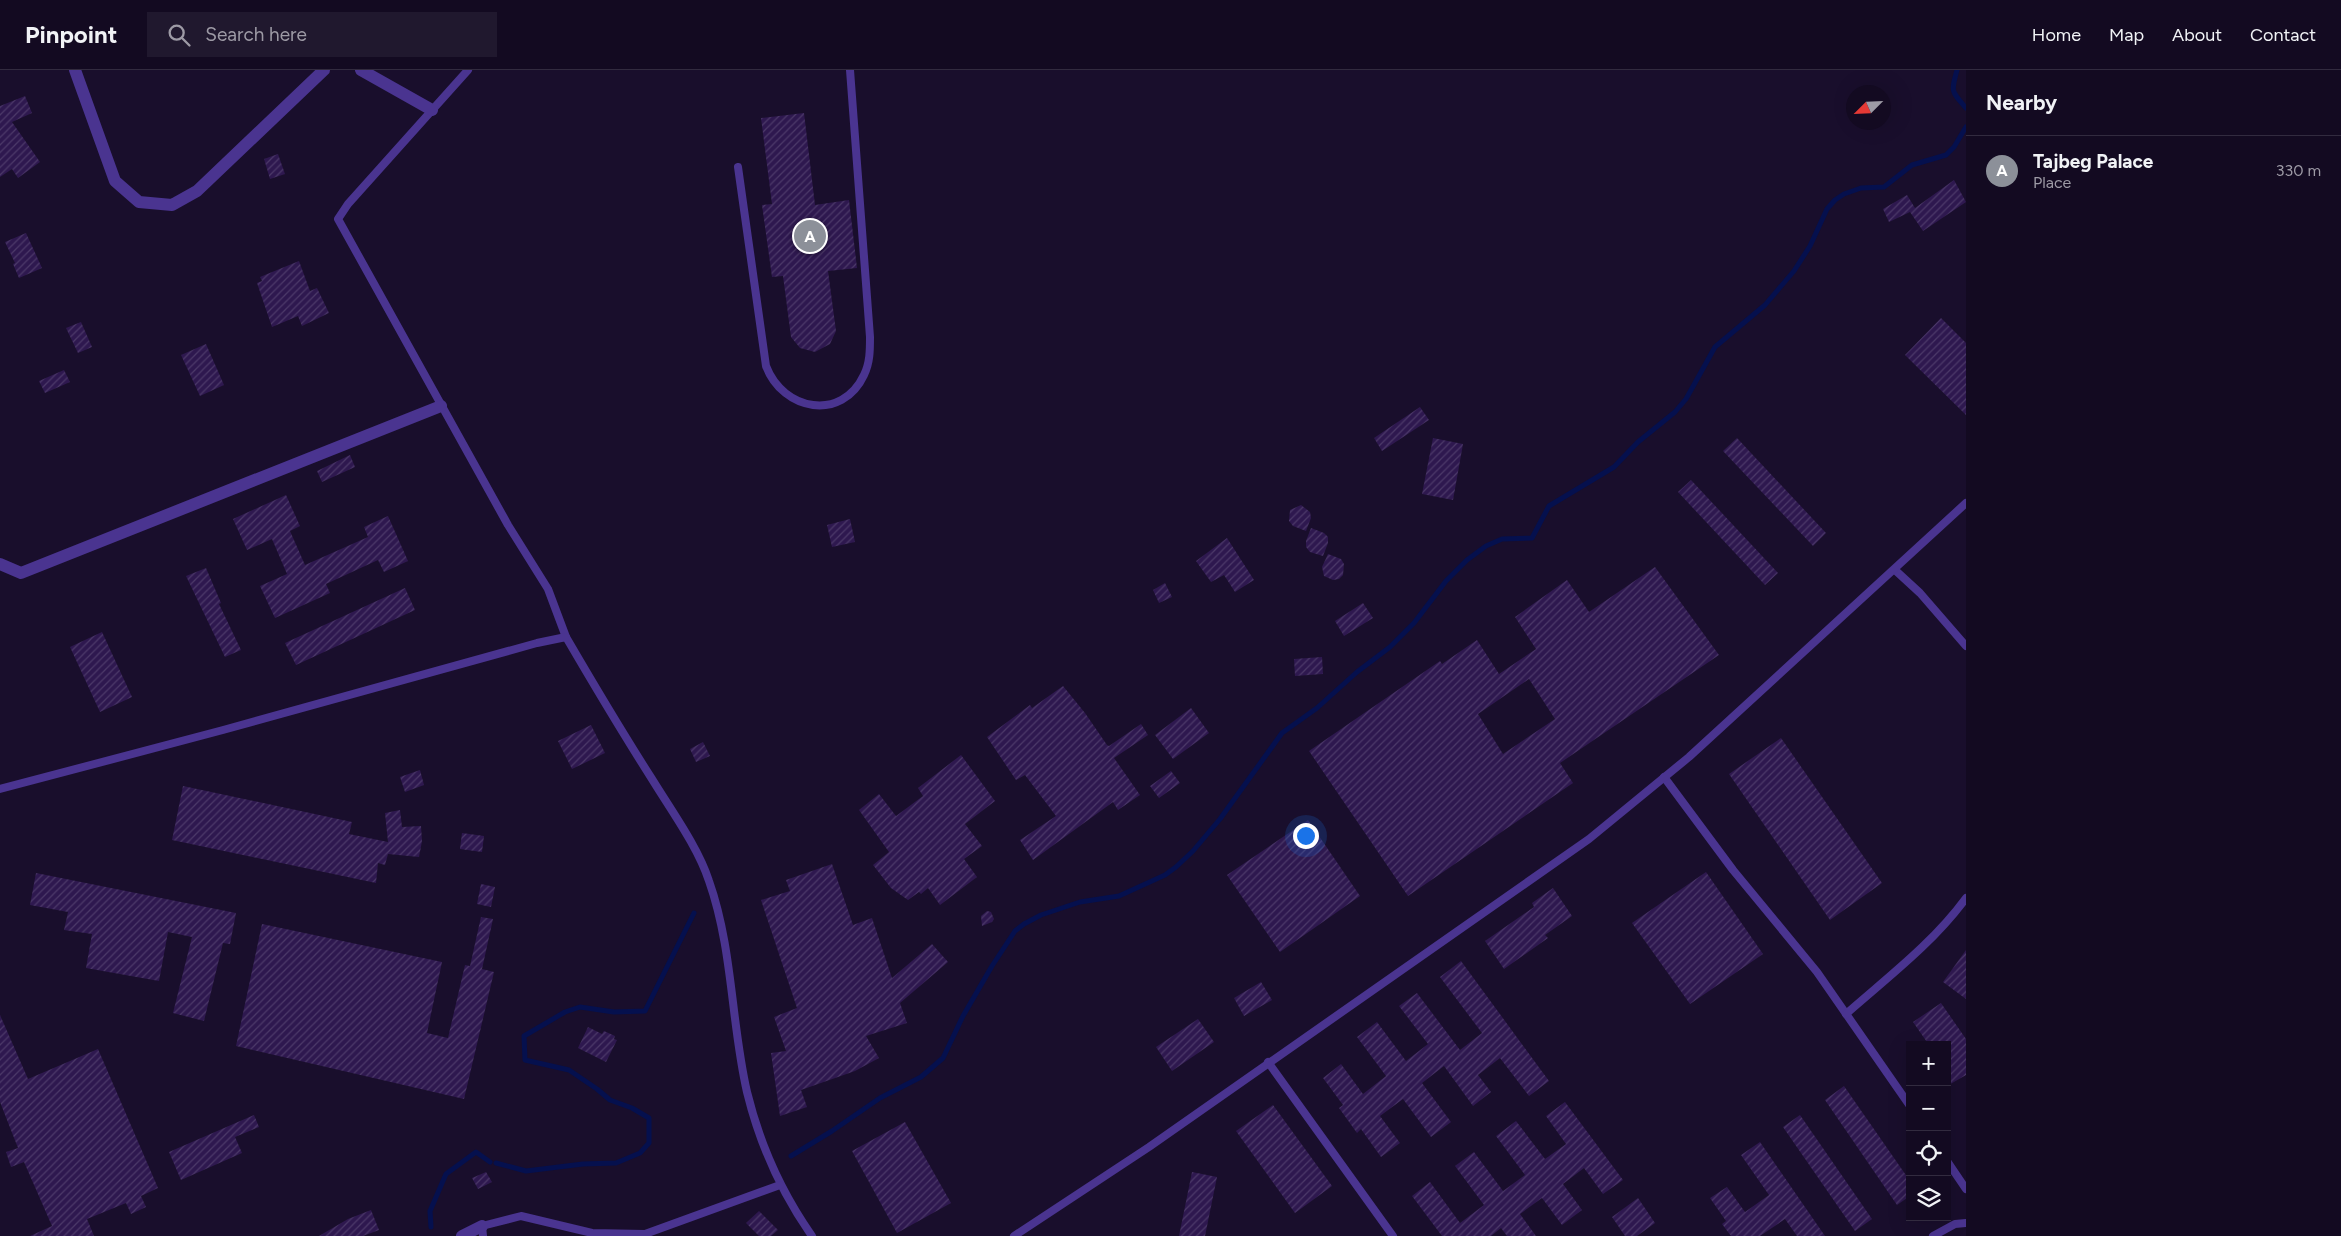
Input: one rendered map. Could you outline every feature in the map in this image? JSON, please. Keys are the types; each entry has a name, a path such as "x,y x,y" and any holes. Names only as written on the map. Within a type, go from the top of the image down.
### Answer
{"street":[{"path":"75,70 114,181 139,202 172,205 197,191 324,70"},
{"path":"361,70 432,110"},
{"path":"0,564 21,573 441,406"},
{"path":"462,1236 483,1231"}],"lane":[{"path":"468,70 348,204 338,219 508,525 540,574 566,637 603,701 684,829 709,880 723,937 747,1091 760,1141 780,1185 812,1236"},
{"path":"738,167 766,366 770,377 785,395 795,401 818,406 841,400 855,389 865,375 868,364 870,337 850,70"},
{"path":"1014,1236 1149,1147 1589,839 1664,777 1895,570 1966,503"},
{"path":"1895,570 1920,593 1966,646"},
{"path":"0,788 223,730 537,643 566,637"},
{"path":"1664,777 1733,870 1817,972 1906,1100"},
{"path":"1846,1014 1922,947 1951,918 1966,898"},
{"path":"1268,1062 1393,1236"},
{"path":"1951,1167 1966,1189"},
{"path":"483,1231 521,1216 592,1233 645,1234 780,1185"},
{"path":"1933,1236 1955,1224 1966,1223"}],"building":[{"path":"25,96 32,113 12,122 40,162 18,178 12,169 0,177 0,106"},
{"path":"804,113 815,205 849,200 857,268 828,271 836,331 830,344 815,352 800,348 791,337 783,276 772,277 762,205 772,204 761,118"},
{"path":"278,154 285,174 270,179 264,159"},
{"path":"1954,180 1966,202 1923,231 1910,212 1889,222 1883,209 1907,195 1915,208"},
{"path":"26,233 42,268 19,278 13,264 15,263 5,242"},
{"path":"299,261 310,291 317,288 329,313 302,326 298,316 272,327 257,283 262,281 260,277"},
{"path":"1941,318 1966,343 1966,415 1905,355"},
{"path":"81,322 92,347 78,353 66,328"},
{"path":"206,344 224,385 200,396 181,355"},
{"path":"64,370 70,382 45,393 39,381"},
{"path":"1420,407 1429,420 1382,451 1374,438"},
{"path":"1433,438 1463,444 1453,500 1422,494"},
{"path":"1737,438 1826,533 1813,546 1723,451"},
{"path":"350,455 355,467 322,482 317,471"},
{"path":"1691,480 1778,573 1765,585 1678,492"},
{"path":"286,495 300,526 290,531 305,565 368,537 364,527 388,516 408,561 384,572 378,560 326,584 330,593 275,618 260,586 287,574 272,539 247,550 233,519"},
{"path":"1301,505 1310,512 1311,518 1306,531 1293,526 1289,521 1290,510"},
{"path":"850,519 855,542 832,547 827,525"},
{"path":"1311,528 1324,533 1328,537 1328,543 1323,556 1310,552 1306,547 1306,541"},
{"path":"1227,538 1254,580 1235,592 1224,575 1211,582 1196,561"},
{"path":"1328,554 1341,559 1344,564 1343,575 1339,579 1333,580 1324,576 1322,567"},
{"path":"1655,567 1719,655 1560,763 1573,783 1408,896 1309,751 1440,661 1442,664 1477,640 1499,674 1536,649 1515,617 1567,580 1589,612","holes":["1529,679 1555,719 1503,754 1478,714"]},
{"path":"206,568 221,603 219,604 241,650 225,657 186,576"},
{"path":"1165,583 1172,597 1159,603 1153,590"},
{"path":"405,588 415,610 296,665 285,643"},
{"path":"1363,603 1373,618 1344,636 1335,621"},
{"path":"102,632 132,697 100,712 70,647"},
{"path":"1322,657 1323,674 1295,676 1294,659"},
{"path":"1063,686 1109,746 1141,724 1148,735 1114,758 1140,795 1118,810 1113,802 1033,860 1020,840 1056,816 1025,775 1016,780 987,737 1030,705 1032,708"},
{"path":"1191,708 1209,733 1173,759 1155,735"},
{"path":"591,725 605,753 572,769 558,741"},
{"path":"1781,738 1882,883 1830,920 1729,774"},
{"path":"703,742 710,756 696,762 690,749"},
{"path":"961,755 995,801 965,824 982,846 964,859 977,877 940,905 928,888 921,894 919,892 908,900 891,888 873,865 889,852 859,810 879,794 896,816 923,796 918,788"},
{"path":"420,770 424,785 405,792 400,777"},
{"path":"1171,771 1180,783 1159,798 1150,786"},
{"path":"183,786 352,822 349,834 388,842 385,813 400,810 402,827 421,826 422,841 419,857 388,854 385,865 378,863 376,883 172,840"},
{"path":"1308,820 1360,896 1280,952 1227,875"},
{"path":"462,833 484,836 482,852 460,849"},
{"path":"832,864 853,925 872,918 892,978 932,944 948,962 900,1003 907,1023 866,1036 879,1058 855,1071 801,1090 807,1107 780,1116 771,1053 786,1051 774,1017 797,1008 761,900 790,891 786,880"},
{"path":"1706,872 1763,954 1690,1004 1632,923"},
{"path":"36,873 236,913 230,944 223,943 204,1021 173,1013 192,937 168,932 159,981 86,968 92,934 64,930 68,912 30,905"},
{"path":"481,884 495,887 491,907 477,904"},
{"path":"1553,888 1572,916 1545,935 1548,938 1504,969 1485,941 1534,907 1532,903"},
{"path":"987,911 991,912 994,919 992,922 982,926 981,916"},
{"path":"481,917 493,919 482,969 494,972 464,1099 236,1046 262,924 442,962 427,1033 448,1038 465,965 470,966"},
{"path":"1966,950 1966,999 1943,982"},
{"path":"1461,961 1549,1081 1529,1096 1500,1058 1478,1075 1491,1092 1473,1106 1444,1066 1422,1083 1451,1122 1431,1137 1403,1099 1380,1116 1400,1143 1381,1157 1361,1129 1357,1133 1339,1108 1343,1105 1323,1078 1341,1064 1363,1094 1386,1076 1357,1037 1377,1022 1406,1061 1428,1044 1399,1006 1417,993 1460,1050 1482,1033 1440,977"},
{"path":"1261,982 1272,1000 1244,1016 1234,998"},
{"path":"1941,1003 1966,1039 1966,1075 1951,1084 1951,1041 1926,1041 1913,1022"},
{"path":"0,1015 28,1079 98,1049 158,1188 141,1196 146,1207 131,1214 126,1203 87,1219 94,1236 30,1236 52,1226 24,1162 11,1167 6,1152 18,1148 0,1102"},
{"path":"1198,1019 1214,1042 1172,1071 1156,1047"},
{"path":"588,1027 602,1034 604,1031 615,1036 614,1039 617,1040 606,1062 578,1048"},
{"path":"1844,1086 1906,1175 1906,1199 1897,1205 1825,1100"},
{"path":"1565,1102 1623,1180 1603,1194 1584,1168 1563,1184 1582,1210 1562,1225 1542,1198 1520,1214 1536,1236 1507,1236 1501,1228 1491,1236 1442,1236 1412,1196 1430,1182 1460,1223 1484,1205 1455,1166 1474,1152 1503,1191 1525,1175 1496,1136 1516,1121 1545,1159 1566,1144 1546,1116"},
{"path":"1273,1105 1332,1186 1295,1213 1236,1131"},
{"path":"254,1115 259,1127 235,1137 242,1153 181,1180 169,1152"},
{"path":"1800,1115 1872,1219 1855,1231 1783,1127"},
{"path":"905,1122 951,1203 897,1233 852,1151"},
{"path":"1760,1142 1825,1236 1797,1236 1785,1219 1760,1236 1731,1236 1722,1224 1726,1221 1710,1198 1727,1187 1745,1212 1769,1195 1741,1155"},
{"path":"486,1172 492,1182 478,1189 472,1178"},
{"path":"1192,1172 1217,1177 1205,1236 1179,1236"},
{"path":"1638,1198 1655,1223 1637,1236 1625,1236 1612,1217"},
{"path":"371,1210 379,1230 363,1236 319,1236 348,1219"},
{"path":"759,1211 778,1230 771,1236 759,1236 746,1223"}],"waterway":[{"path":"1957,70 1953,87 1957,98 1966,108"},
{"path":"791,1156 880,1098 921,1077 943,1058 963,1016 992,966 1015,931 1024,924 1041,915 1080,902 1119,896 1165,875 1176,867 1193,851 1220,819 1282,733 1317,708 1357,672 1390,647 1414,623 1446,581 1467,560 1486,546 1502,539 1532,538 1549,506 1614,467 1638,442 1675,412 1686,399 1715,347 1765,305 1794,271 1810,246 1827,209 1835,200 1844,194 1861,188 1884,187 1912,165 1946,155 1954,147 1966,127"},
{"path":"496,1163 526,1171 583,1164 616,1163 640,1153 649,1143 649,1118 632,1108 610,1100 569,1070 525,1060 524,1036 565,1012 580,1007 614,1012 645,1011 694,913"},
{"path":"431,1227 430,1211 446,1174 476,1152 490,1162"}],"place":[{"name":"Tajbeg Palace","path":"810,236"}]}
